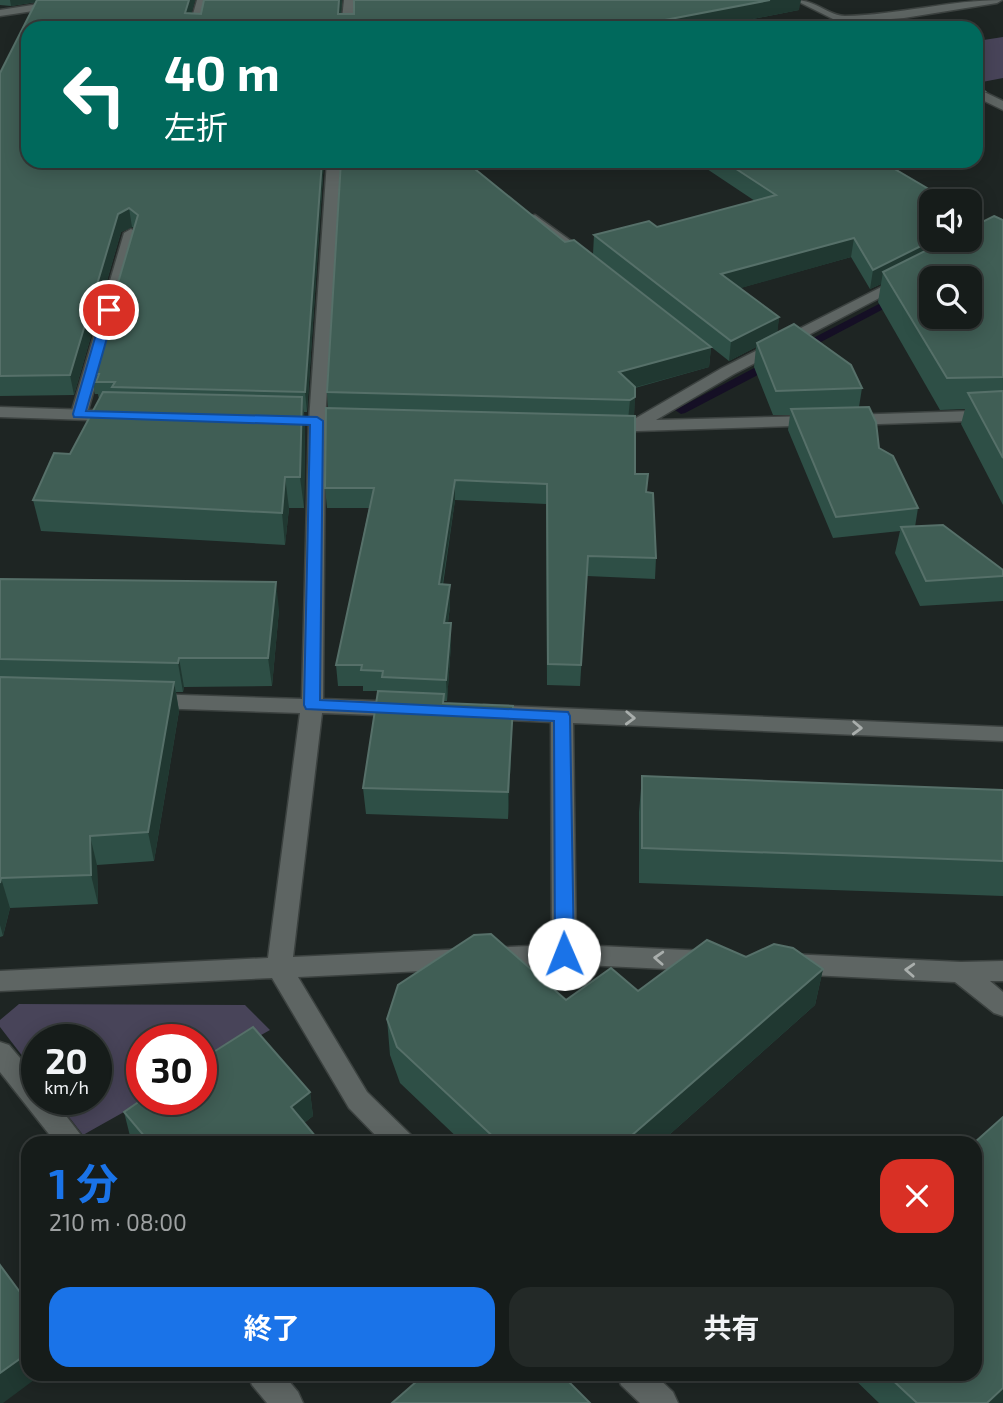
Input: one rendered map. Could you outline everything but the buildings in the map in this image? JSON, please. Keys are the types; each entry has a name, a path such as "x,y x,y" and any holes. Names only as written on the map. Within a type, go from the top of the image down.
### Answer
{"street":[{"path":"0,13 87,0"},
{"path":"197,21 202,0"},
{"path":"348,21 349,0"},
{"path":"800,0 839,20 904,15 997,0"},
{"path":"983,96 1003,106"},
{"path":"334,168 317,421 312,705 279,967 358,1100 394,1136"},
{"path":"526,211 600,270"},
{"path":"79,414 131,233"},
{"path":"633,428 723,367 919,272"},
{"path":"0,412 132,416"},
{"path":"592,427 633,428 1003,415"},
{"path":"136,700 423,710"},
{"path":"465,712 1003,734"},
{"path":"562,716 564,954"},
{"path":"0,981 564,954 729,962"},
{"path":"770,963 961,972 1003,971"},
{"path":"961,972 1003,1006"},
{"path":"0,1053 21,1079"},
{"path":"50,1115 67,1136"},
{"path":"268,1381 286,1403"},
{"path":"639,1381 662,1403"}],"shaded area":[{"path":"1003,37 1003,78 983,82 983,40"},
{"path":"19,1004 245,1005 270,1030 217,1060 217,1024 126,1024 126,1111 83,1135 67,1115 112,1115 112,1024 21,1024 21,1054 0,1027 0,1020"}],"waterway":[{"path":"798,349 919,286"},
{"path":"681,410 775,361"}],"route":[{"path":"109,310 79,414 317,421 312,705 562,716 564,954"}]}
